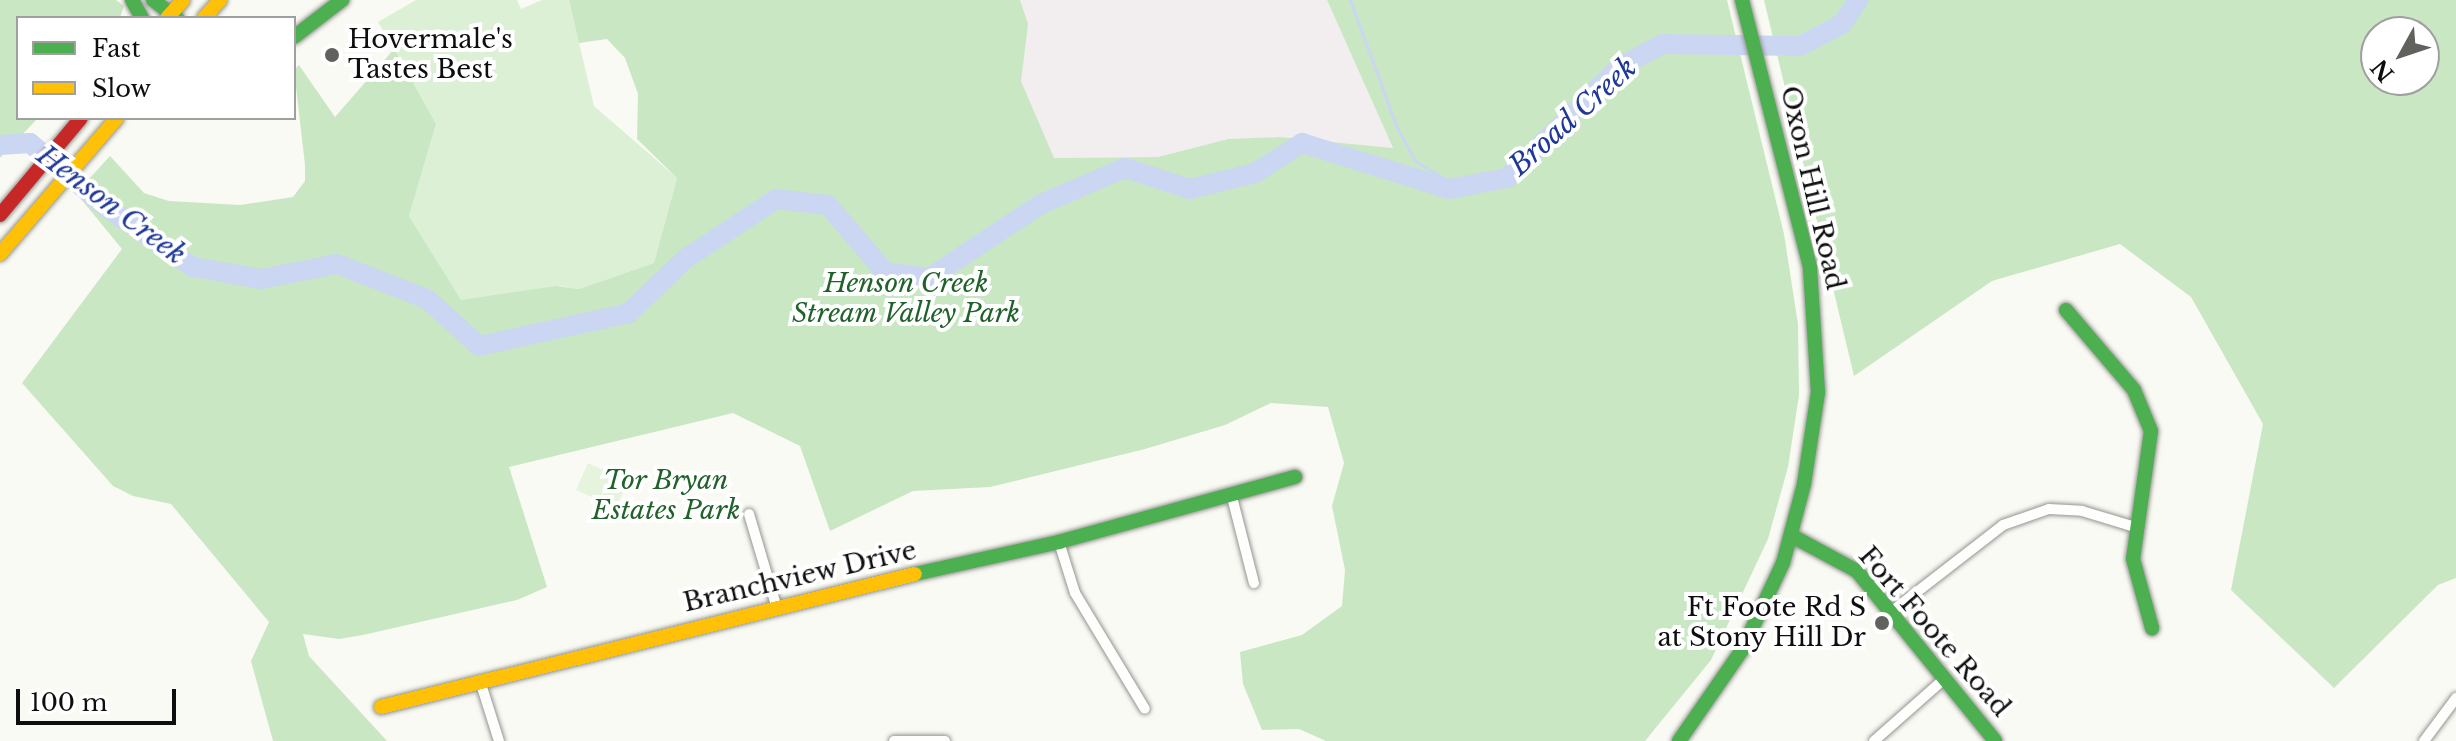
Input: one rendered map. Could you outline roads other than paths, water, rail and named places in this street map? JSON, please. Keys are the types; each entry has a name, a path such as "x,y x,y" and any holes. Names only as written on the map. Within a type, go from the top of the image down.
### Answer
{"main road":[{"path":"153,0 171,16"},
{"path":"206,16 220,0"},
{"path":"296,35 342,0"},
{"name":"Oxon Hill Road","path":"1679,741 1742,650 1792,536 1818,392 1817,324 1802,225 1744,6"},
{"path":"0,215 79,120"},
{"path":"0,254 115,120"},
{"path":"2066,310 2134,390 2151,431 2135,527 2133,559 2152,628"},
{"name":"Branchview Drive","path":"381,707 481,684 776,605 1059,542 1232,497 1295,477"},
{"name":"Fort Foote Road","path":"1792,536 1841,559 1891,612 1995,741"}],"street":[{"path":"1232,497 1254,583"},
{"path":"1891,612 2003,525 2049,509 2082,511 2135,527"},
{"path":"749,514 776,605"},
{"path":"1059,542 1075,593 1145,709"},
{"path":"1874,741 1944,679"},
{"path":"481,684 499,741"},
{"path":"2424,741 2456,698"},
{"path":"894,741 945,741"}],"waterway":[{"path":"1350,0 1397,128 1416,162 1460,187"},
{"name":"Henson Creek","path":"0,145 30,143 106,207 193,267 261,279 337,264 427,299 479,346 629,313 685,259 776,199 828,205 885,272 929,278 1041,204 1125,168 1190,189 1255,173 1302,143 1449,189 1507,178 1621,66 1663,44 1800,46 1842,24 1858,0"}],"place":[{"name":"Hovermale's Tastes Best","path":"332,55"},
{"name":"Ft Foote Rd S at Stony Hill Dr","path":"1882,623"}],"water label":[{"name":"Broad Creek","path":"1573,117"}],"park label":[{"name":"Henson Creek Stream Valley Park","path":"906,299"},
{"name":"Tor Bryan Estates Park","path":"666,496"}]}
